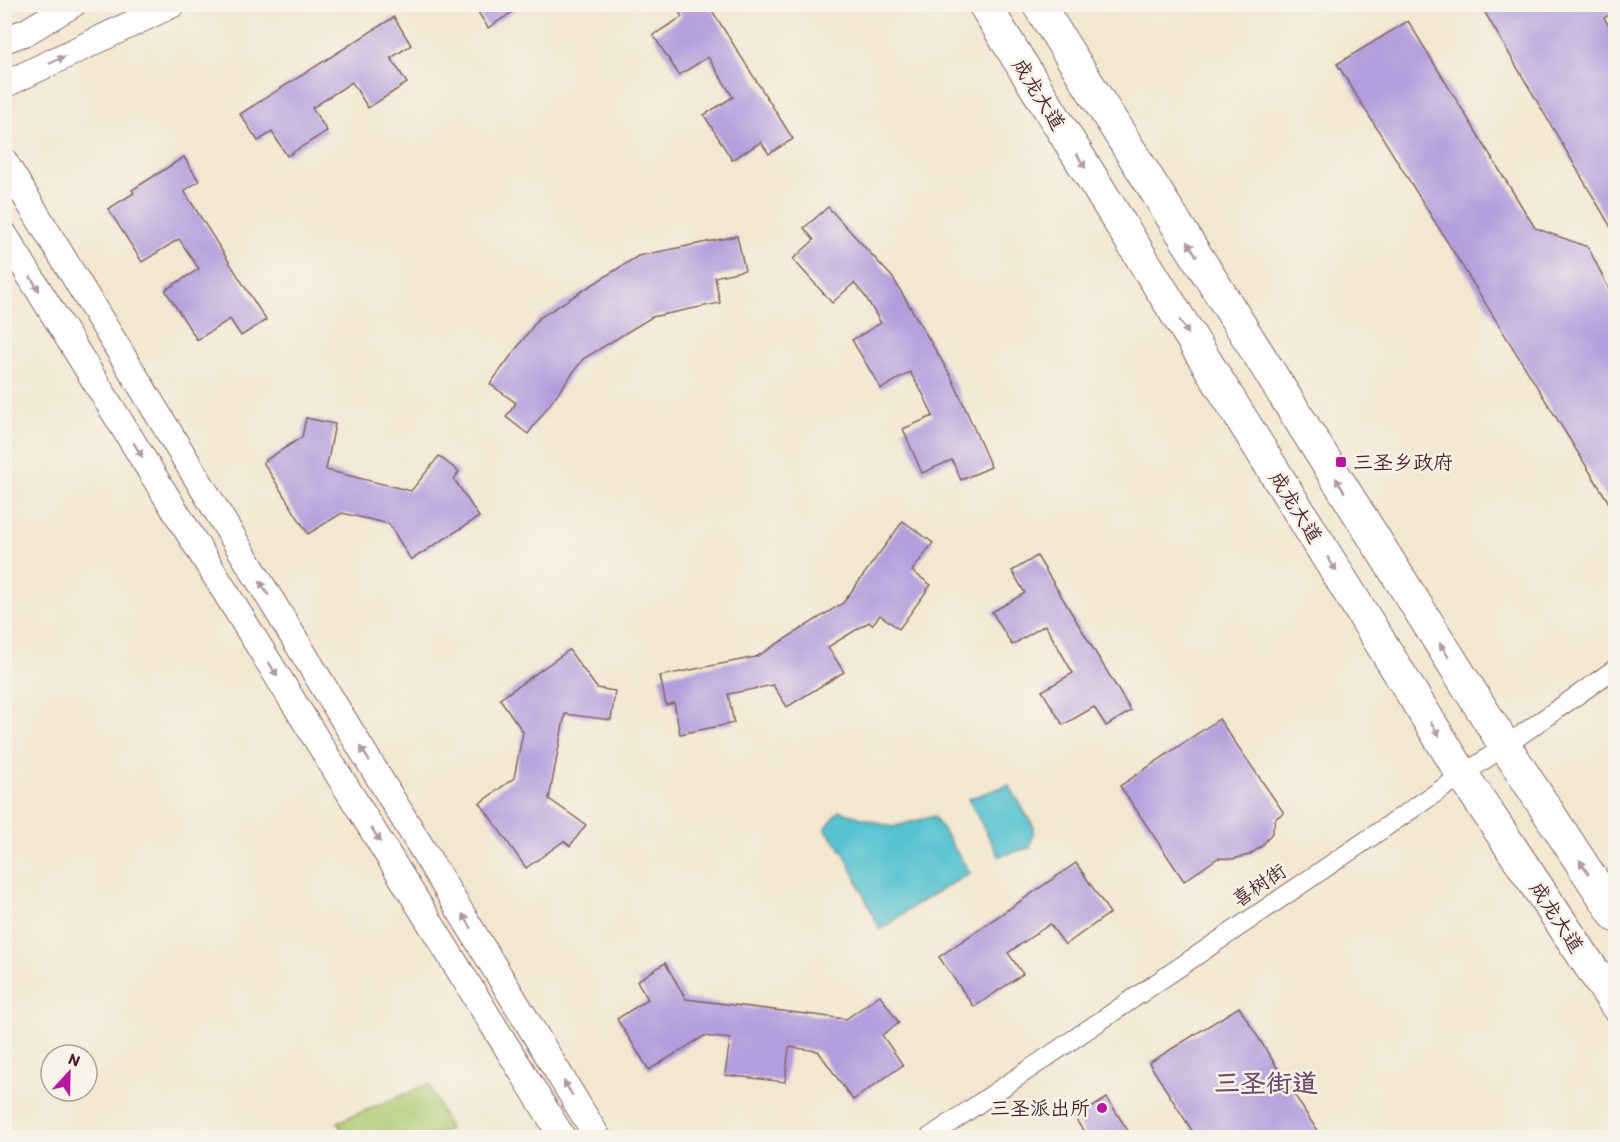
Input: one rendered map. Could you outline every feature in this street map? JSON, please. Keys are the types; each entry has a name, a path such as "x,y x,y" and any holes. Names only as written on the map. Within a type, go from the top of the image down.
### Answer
{"highway":[{"name":"成龙大道","path":"984,4 1462,774 1616,1005"},
{"path":"1038,4 1505,746 1616,916"}],"street":[{"path":"15,36 73,4"},
{"path":"4,85 173,4"},
{"path":"4,161 598,1137"},
{"path":"4,234 563,1137"},
{"name":"喜树街","path":"928,1137 1505,746 1616,668"}],"green space":[{"path":"429,1084 449,1129 429,1137 344,1137 338,1122"}],"water":[{"path":"1009,785 1034,828 1030,848 999,856 968,799"},
{"path":"839,811 892,827 934,816 970,873 914,906 880,930 844,853 825,829"}],"building":[{"path":"473,4 525,4 488,28"},
{"path":"674,4 708,4 793,139 769,154 761,142 732,160 704,115 733,97 708,57 679,75 653,35 682,17"},
{"path":"1480,4 1616,4 1616,11 1604,18 1616,36 1616,236"},
{"path":"394,17 411,45 391,58 407,83 368,108 352,82 312,108 327,131 287,156 272,132 258,141 240,114"},
{"path":"1408,21 1535,228 1588,247 1616,303 1616,514 1337,64"},
{"path":"184,157 199,181 184,191 266,320 241,336 230,319 197,340 165,290 199,269 179,239 142,262 108,209 134,193 132,190"},
{"path":"828,207 893,278 952,378 991,467 961,480 952,460 922,473 903,429 933,416 910,372 881,389 852,340 881,323 865,296 854,283 832,303 793,259 814,240 804,228"},
{"path":"737,236 745,270 715,277 720,303 652,317 583,359 528,434 506,417 516,403 490,384 539,318 638,256"},
{"path":"306,418 335,424 326,470 411,491 439,456 459,472 454,479 479,517 411,560 389,524 342,513 308,534 263,462 302,437"},
{"path":"903,521 933,543 912,571 931,585 899,629 880,615 872,625 869,622 828,647 844,672 787,707 773,685 728,694 734,723 680,734 674,703 666,705 660,676 756,657 843,603"},
{"path":"1037,556 1131,711 1106,726 1094,707 1063,725 1042,691 1073,673 1045,625 1012,645 992,612 1025,593 1012,571"},
{"path":"569,650 597,688 615,691 611,720 565,714 549,799 586,825 570,846 564,841 526,868 480,803 514,778 523,732 500,699"},
{"path":"1219,719 1284,813 1276,818 1272,833 1262,846 1249,855 1233,859 1218,858 1184,881 1120,786"},
{"path":"1076,863 1110,913 1065,945 1050,924 1008,953 1023,974 974,1007 939,957"},
{"path":"665,963 686,999 846,1019 880,995 899,1023 882,1035 903,1065 853,1100 818,1051 789,1047 785,1082 725,1075 730,1039 704,1036 649,1070 617,1019 648,999 637,981"},
{"path":"1239,1007 1318,1132 1309,1137 1196,1137 1149,1063"},
{"name":"三圣派出所","path":"1107,1098 1132,1137 1087,1137 1075,1118"}],"place":[{"name":"三圣乡政府","path":"1341,462"},
{"name":"三圣派出所","path":"1102,1108"}],"district":[{"name":"三圣街道","path":"1266,1083"}]}
